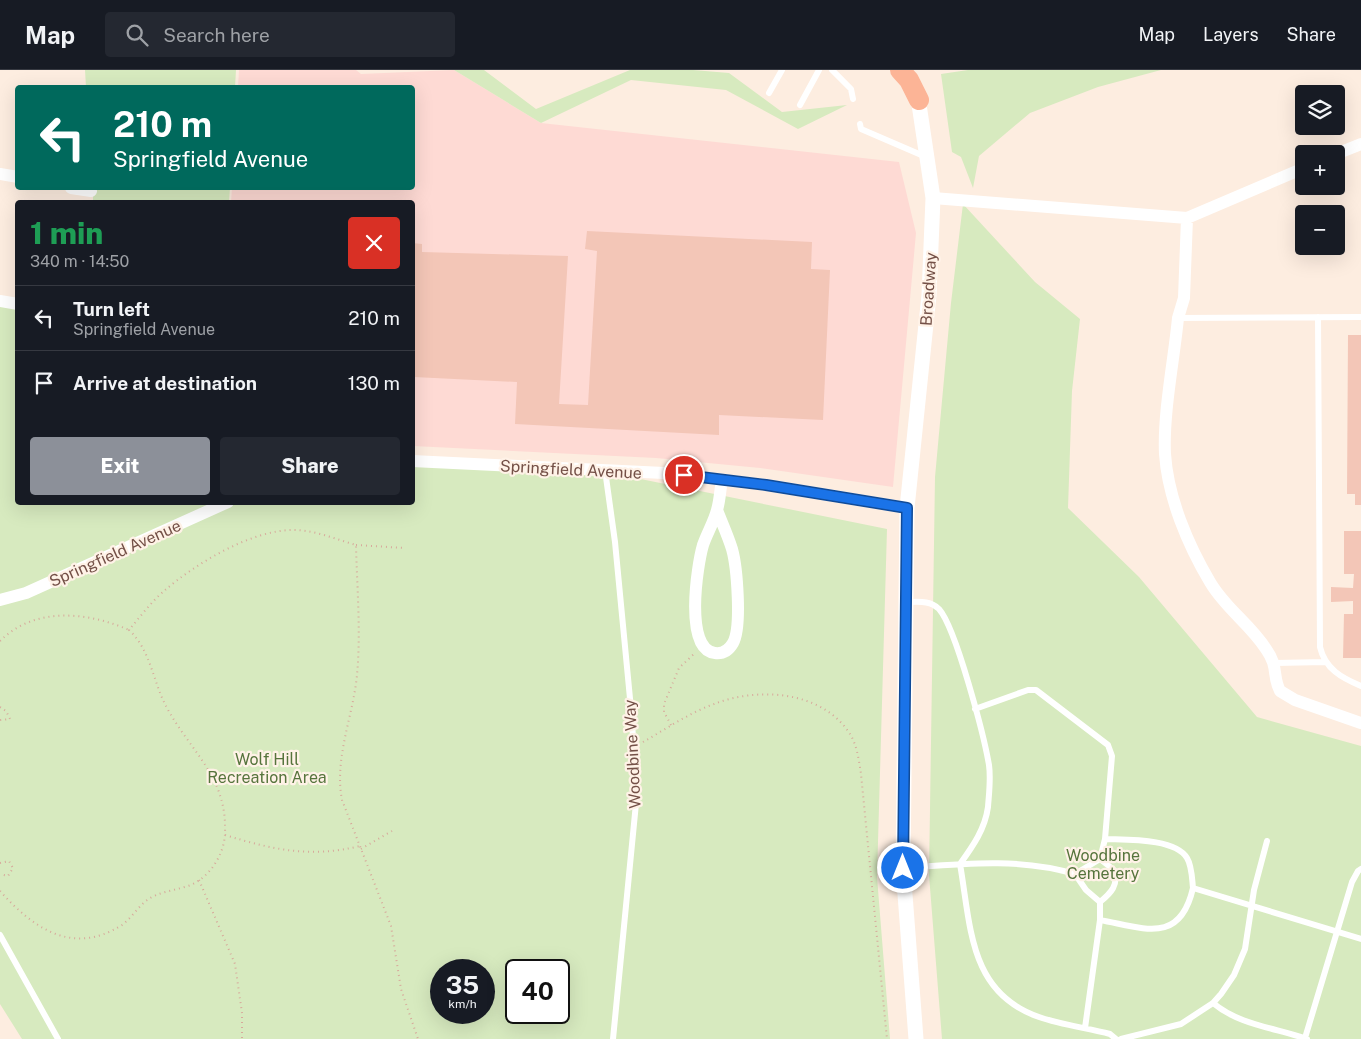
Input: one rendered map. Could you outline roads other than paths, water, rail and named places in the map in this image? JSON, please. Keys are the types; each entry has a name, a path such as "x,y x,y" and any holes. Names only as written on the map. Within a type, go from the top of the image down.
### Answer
{"highway":[{"path":"900,70 919,100"}],"street":[{"name":"Broadway","path":"913,70 933,198 929,295 907,508 903,868 916,1039"},
{"path":"1345,150 1361,144"},
{"path":"933,198 1187,218 1295,172"},
{"path":"0,174 15,176"},
{"path":"84,190 91,191"},
{"path":"1187,218 1184,298 1178,318 1165,454 1176,503 1191,546 1211,584 1228,608 1261,642 1275,663 1278,687 1283,694 1361,723"},
{"path":"0,301 15,304"},
{"name":"Springfield Avenue","path":"415,461 605,470 722,480 907,508"},
{"path":"717,510 732,550 739,613 736,639 726,651 714,653 703,646 695,623 703,546 717,510 722,480"},
{"name":"Springfield Avenue","path":"0,600 26,592 221,505"}],"lane":[{"path":"770,94 782,70"},
{"path":"800,105 819,70"},
{"path":"832,70 851,89 853,98"},
{"path":"860,124 861,129 928,157"},
{"path":"1318,317 1318,631 1320,647 1325,662 1339,676 1361,686"},
{"path":"1178,318 1361,317"},
{"name":"Woodbine Way","path":"605,470 615,542 637,793 613,1039"},
{"path":"906,602 928,602 943,614 958,650 988,764 989,794 985,819 980,833 960,864 975,951 988,981 1005,998 1027,1012 1110,1034 1116,1039"},
{"path":"1275,663 1325,662"},
{"path":"975,709 1028,690 1036,690 1108,745 1112,756 1105,839 1100,859 1074,874"},
{"path":"1100,920 1128,927 1158,928 1170,926 1177,922 1187,910 1193,888 1190,863 1179,849 1170,845 1105,839"},
{"path":"1121,1039 1181,1024 1213,1004 1234,975 1245,949 1252,906 1267,841"},
{"path":"1100,859 1110,866 1116,877 1111,893 1100,902"},
{"path":"903,868 976,862 1047,868 1074,874 1086,890 1100,902 1100,920 1085,1028"},
{"path":"1213,1004 1222,1011 1240,1019 1306,1039 1352,882 1361,869"},
{"path":"1193,888 1361,939"},
{"path":"0,935 58,1039"}],"park label":[{"name":"Wolf Hill Recreation Area","path":"267,768"},
{"name":"Woodbine Cemetery","path":"1103,864"}]}
